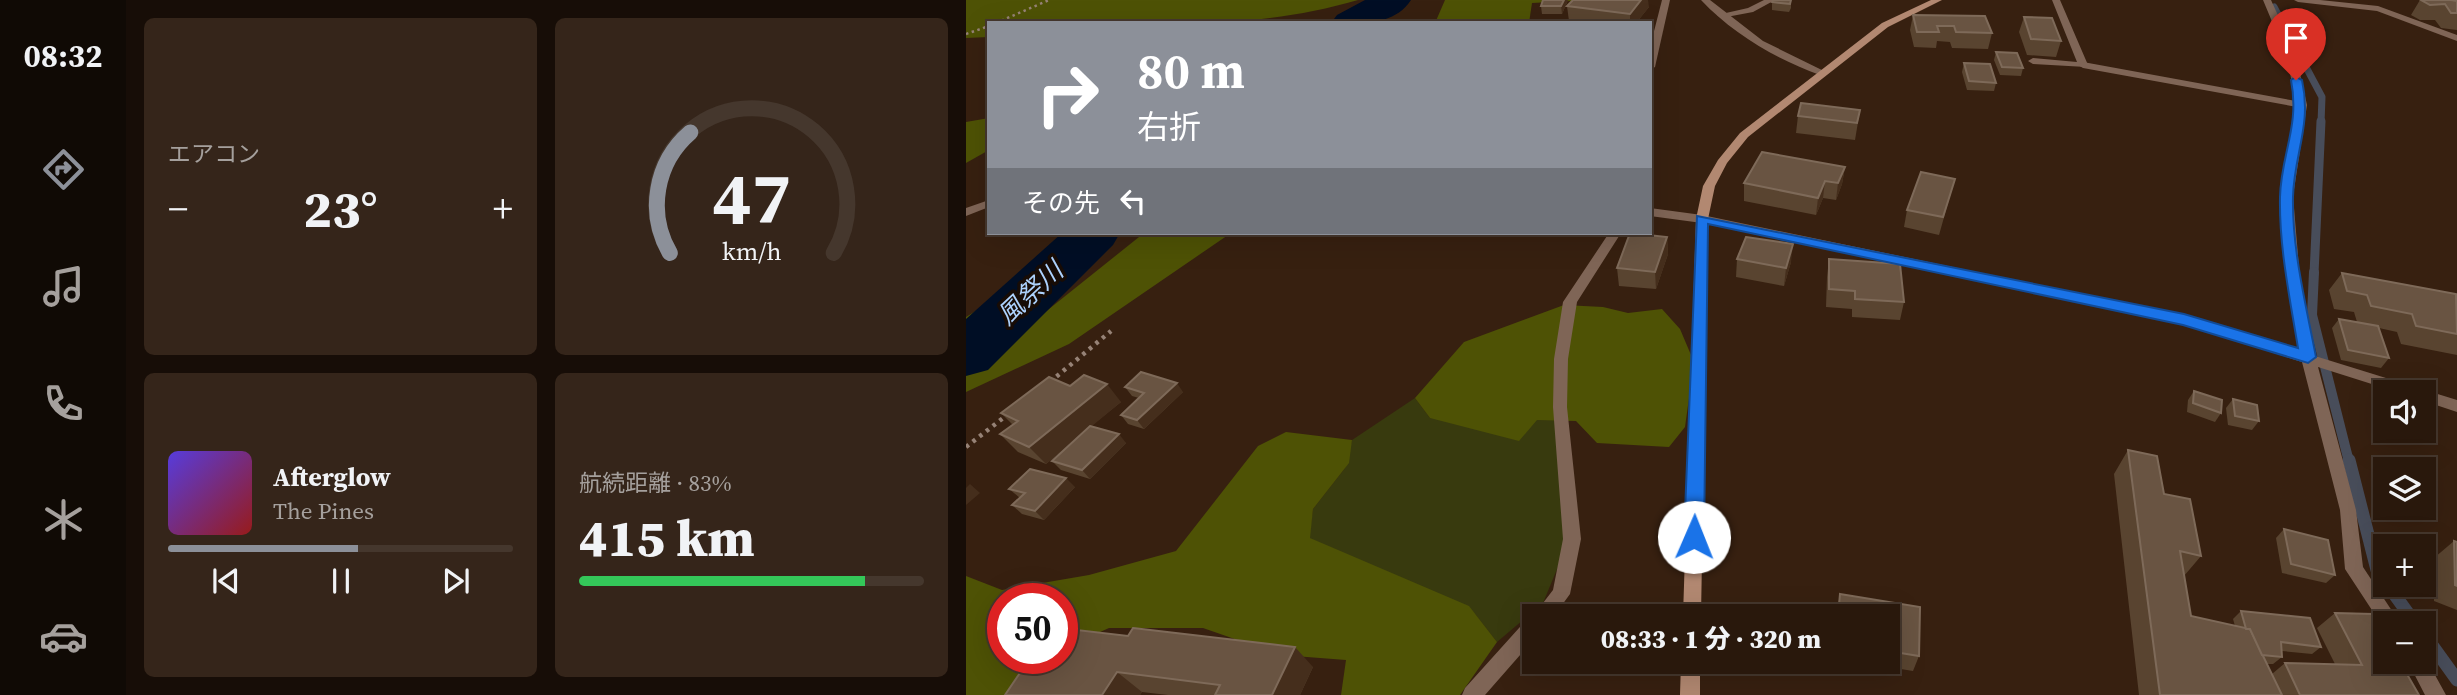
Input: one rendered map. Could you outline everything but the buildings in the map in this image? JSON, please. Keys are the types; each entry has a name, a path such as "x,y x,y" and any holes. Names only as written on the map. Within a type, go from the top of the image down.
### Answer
{"main road":[{"path":"1692,604 1702,219 1709,186 1737,144 1823,73 1885,25 1938,0"},
{"path":"1690,695 1691,674"}],"street":[{"path":"1652,59 1666,0"},
{"path":"1705,0 1721,15 1789,61 1823,73"},
{"path":"1721,15 1750,9 1771,0"},
{"path":"2056,0 2083,65"},
{"path":"2267,0 2291,55 2302,105 2287,196 2294,279 2308,357 2348,510 2354,569 2382,611"},
{"path":"2298,0 2356,4 2378,9 2457,38"},
{"path":"2033,61 2083,65 2302,105"},
{"path":"966,212 987,204"},
{"path":"1652,212 1702,219 2184,320 2378,380"},
{"path":"1552,604 1561,594 1573,539 1560,407 1561,359 1570,302 1614,235"},
{"path":"2436,399 2457,406"},
{"path":"1472,695 1522,639"},
{"path":"2424,674 2436,695"}],"path":[{"path":"1001,21 1049,0"},
{"path":"966,34 987,27"},
{"path":"1043,387 1111,331"},
{"path":"966,447 1010,412"}],"shaded area":[{"path":"966,0 1358,0 1313,11 1239,21 987,21 987,37 966,38"},
{"path":"1445,0 1589,0 1532,3 1529,21 1436,21"},
{"path":"987,118 987,151 966,163 966,122"},
{"path":"1142,235 1228,235 1069,344 966,392 966,317 987,304 1044,313"},
{"path":"1564,305 1603,307 1628,313 1662,309 1680,329 1694,362 1685,427 1669,447 1597,443 1576,421 1537,420 1519,441 1430,418 1415,398 1464,342"},
{"path":"1415,398 1430,418 1557,420 1572,533 1543,603 1522,604 1522,621 1497,642 1475,614 1309,538 1313,509 1345,468 1352,440"},
{"path":"1286,432 1352,440 1349,463 1313,509 1310,538 1469,606 1497,642 1460,695 1341,695 1346,660 1281,655 1203,628 1109,628 1078,642 1078,583 1043,583 1089,575 1176,551 1258,446"},
{"path":"966,576 987,584 987,674 1038,674 1018,695 966,695"}],"waterway":[{"name":"風祭川","path":"1354,21 1393,0"},
{"path":"2274,7 2322,97 2321,123"},
{"path":"2314,274 2321,121"},
{"name":"風祭川","path":"966,354 1092,235"},
{"path":"2314,272 2312,315 2349,462"},
{"path":"2349,460 2373,554"},
{"path":"2396,597 2406,611"},
{"path":"2436,651 2457,680"}],"route":[{"path":"1694,537 1702,219 2184,320 2308,357 2294,279 2292,229 2287,196 2302,105 2296,80"}]}
